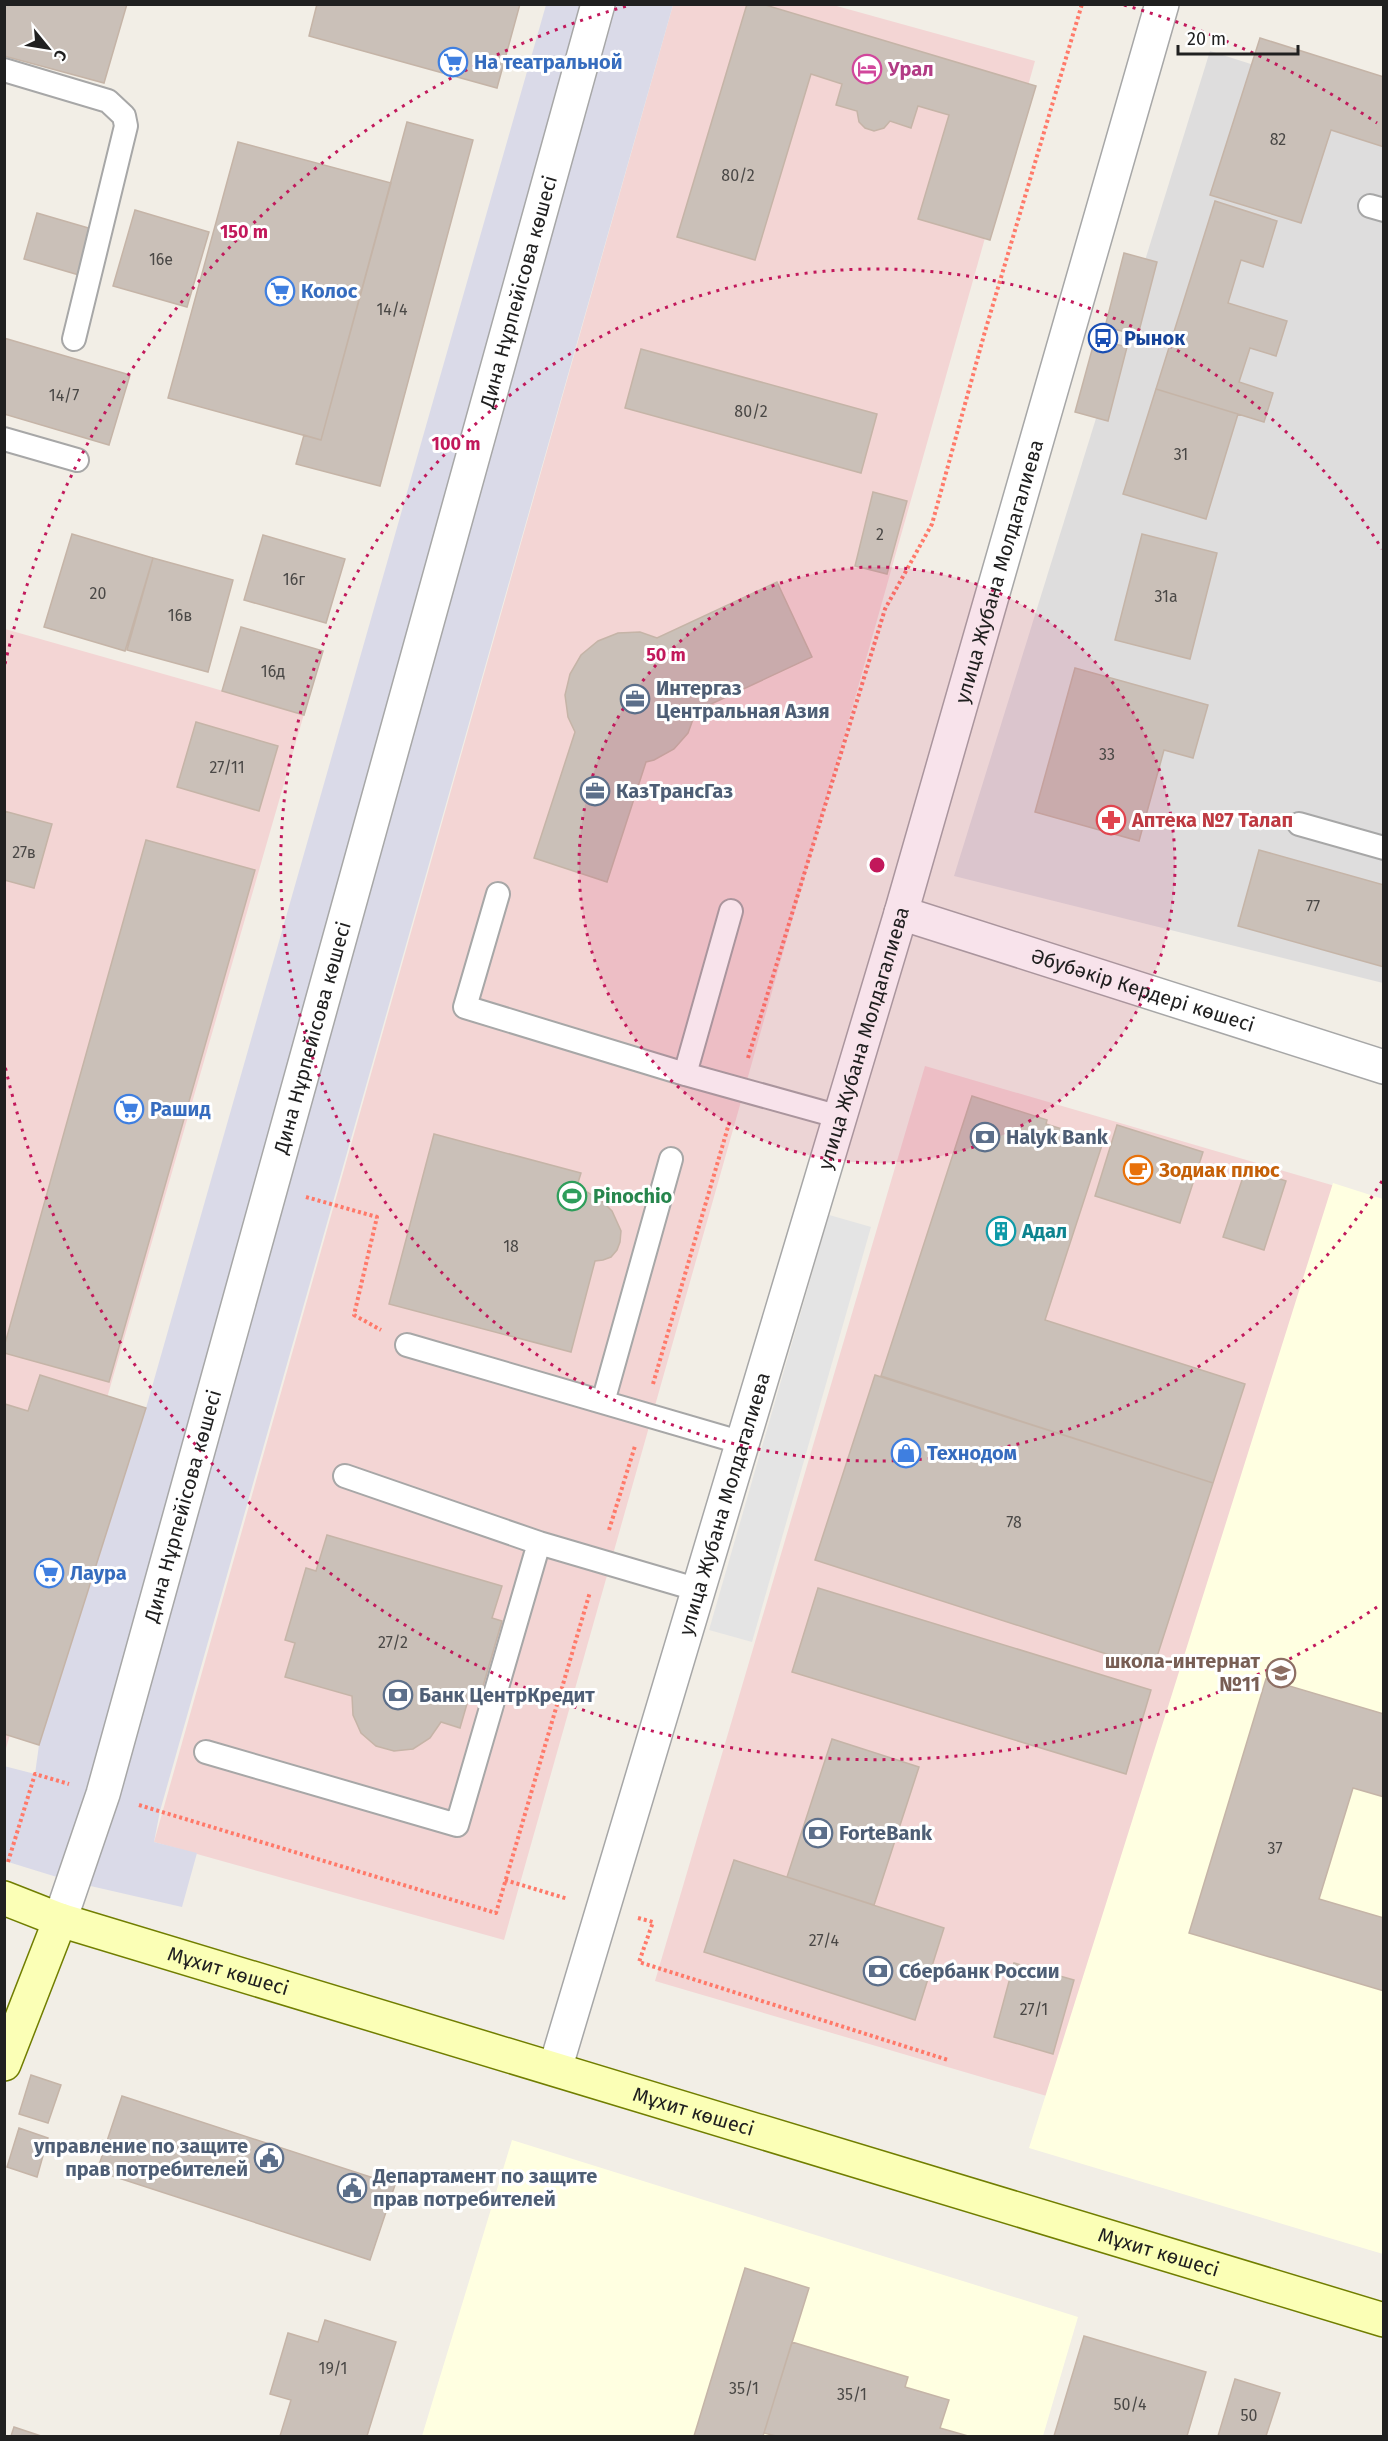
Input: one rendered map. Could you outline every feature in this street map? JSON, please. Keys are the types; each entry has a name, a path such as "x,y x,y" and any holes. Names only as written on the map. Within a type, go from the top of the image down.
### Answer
{"street":[{"name":"Дина Нұрпейісова көшесі","path":"4,2064 60,1920 103,1794 598,4"},
{"name":"улица Жубана Молдагалиева","path":"555,2069 901,913 1162,4"},
{"name":"Әбубәкір Кердері көшесі","path":"901,913 1383,1067"},
{"name":"Мұхит көшесі","path":"5,1883 60,1920 1383,2320"}],"lane":[{"path":"4,70 108,101 124,117 126,126 74,339"},
{"path":"4,439 77,460"},
{"path":"1299,824 1383,848"},
{"path":"498,894 465,1007 685,1074 840,1117"},
{"path":"685,1074 731,911"},
{"path":"603,1402 671,1159"},
{"path":"407,1345 743,1443"},
{"path":"345,1476 539,1542 699,1590"},
{"path":"206,1752 458,1825 539,1542"}],"path":[{"path":"270,1188 377,1216 354,1314 407,1345"},
{"path":"5,1883 35,1774 103,1794"},
{"path":"505,1880 653,1922 639,1962 948,2060"}],"shaded area":[{"path":"546,5 673,5 160,1811 154,1842 197,1853 182,1907 73,1882 5,1861 4,1766 35,1774 39,1745 146,1408"},
{"path":"673,5 833,5 1035,61 504,1940 154,1842"},
{"path":"1210,51 1383,106 1383,983 954,876"},
{"path":"5,629 304,714 5,1752"},
{"path":"925,1066 1383,1200 1383,2195 655,1981"},
{"name":"школа-интернат №11","path":"1333,1183 1383,1199 1383,2254 1029,2148"},
{"path":"829,1215 871,1227 752,1642 709,1630"},
{"path":"512,2140 1078,2317 1043,2436 422,2436"}],"building":[{"path":"4,4 127,4 104,83 4,56"},
{"name":"На театральной","path":"317,4 520,4 497,88 309,36"},
{"path":"747,4 762,4 1036,86 990,240 918,219 949,115 918,106 911,128 890,121 884,128 874,131 865,128 859,122 857,111 836,105 842,84 811,74 755,260 677,237"},
{"path":"1260,38 1384,77 1384,147 1331,130 1301,223 1210,195"},
{"name":"Колос","path":"407,122 473,140 380,486 296,464 304,435 321,440"},
{"name":"Колос","path":"238,142 391,183 321,440 168,398"},
{"path":"1215,201 1277,221 1263,267 1241,260 1228,303 1287,321 1276,356 1250,348 1239,382 1273,393 1264,422 1156,389"},
{"path":"135,210 209,232 187,307 113,286"},
{"path":"37,213 92,229 79,275 24,259"},
{"path":"1124,253 1157,262 1138,335 1105,327"},
{"path":"4,338 130,375 109,445 4,414"},
{"path":"1095,339 1127,347 1108,421 1075,412"},
{"path":"641,349 877,414 861,473 625,408"},
{"path":"1156,389 1238,414 1206,519 1123,494"},
{"path":"873,492 907,501 887,574 855,566"},
{"path":"72,534 153,558 125,651 44,627"},
{"path":"1142,534 1217,553 1190,659 1115,640"},
{"path":"263,535 345,559 326,623 244,600"},
{"path":"153,558 233,580 208,672 127,650"},
{"path":"777,582 812,657 696,711 688,733 674,749 646,762 607,882 534,858 575,732 568,717 565,695 570,674 581,655 598,641 618,633 640,632 657,638"},
{"path":"241,627 323,651 304,715 222,691"},
{"path":"1075,668 1208,705 1193,758 1164,750 1139,841 1035,812"},
{"path":"196,722 278,746 259,811 177,787"},
{"path":"4,811 52,824 34,888 4,880"},
{"name":"Рашид","path":"146,840 255,870 109,1382 4,1353 4,1347"},
{"path":"1259,850 1384,885 1384,967 1238,926"},
{"name":"Адал","path":"972,1096 1047,1120 1046,1124 1103,1142 1045,1320 1245,1384 1213,1483 881,1376"},
{"path":"1117,1125 1203,1152 1180,1223 1095,1196"},
{"path":"434,1134 581,1173 577,1186 602,1201 612,1211 621,1231 620,1242 611,1257 595,1261 571,1352 389,1304"},
{"path":"1246,1168 1286,1181 1264,1250 1223,1237"},
{"name":"Лаура","path":"40,1375 146,1408 39,1745 4,1734 4,1407 5,1404 28,1411"},
{"path":"875,1375 1213,1483 1153,1669 815,1560"},
{"path":"327,1535 502,1586 492,1618 502,1621 481,1693 471,1690 460,1728 441,1722 430,1738 413,1749 394,1751 376,1746 361,1733 353,1715 352,1696 285,1677 295,1643 285,1640 306,1568 316,1571"},
{"path":"818,1588 1151,1690 1126,1774 792,1672"},
{"path":"1266,1679 1384,1714 1384,1797 1353,1788 1319,1899 1384,1918 1384,1991 1189,1933"},
{"path":"832,1739 919,1767 874,1905 787,1877"},
{"path":"734,1860 944,1928 915,2020 704,1952"},
{"path":"1014,1963 1074,1980 1053,2054 994,2037"},
{"path":"31,2075 61,2085 48,2123 19,2114"},
{"path":"122,2096 395,2185 370,2260 97,2171"},
{"path":"19,2128 48,2138 37,2177 7,2167"},
{"path":"745,2268 809,2288 763,2436 694,2436"},
{"path":"325,2320 396,2342 367,2436 280,2436 291,2400 270,2394 288,2333 318,2342"},
{"path":"1084,2336 1206,2372 1187,2436 1054,2436"},
{"path":"792,2342 908,2377 905,2387 949,2400 940,2428 968,2436 776,2436 764,2433"},
{"path":"1235,2379 1280,2393 1266,2436 1218,2436"},
{"path":"14,2427 41,2436 11,2436"}],"place":[{"name":"На театральной","path":"453,62"},
{"name":"Урал","path":"867,69"},
{"name":"Колос","path":"280,291"},
{"name":"Рынок","path":"1103,338"},
{"name":"Интергаз Центральная Азия","path":"635,699"},
{"name":"КазТрансГаз","path":"595,791"},
{"name":"Аптека №7 Талап","path":"1111,820"},
{"name":"Рашид","path":"129,1109"},
{"name":"Halyk Bank","path":"985,1137"},
{"name":"Зодиак плюс","path":"1138,1170"},
{"name":"Pinochio","path":"572,1196"},
{"name":"Адал","path":"1001,1231"},
{"name":"Технодом","path":"906,1453"},
{"name":"Лаура","path":"49,1573"},
{"name":"школа-интернат №11","path":"1281,1673"},
{"name":"Банк ЦентрКредит","path":"398,1695"},
{"name":"ForteBank","path":"818,1833"},
{"name":"Сбербанк России","path":"878,1971"},
{"name":"управление по защите прав потребителей","path":"269,2158"},
{"name":"Департамент по защите прав потребителей","path":"352,2188"}]}
